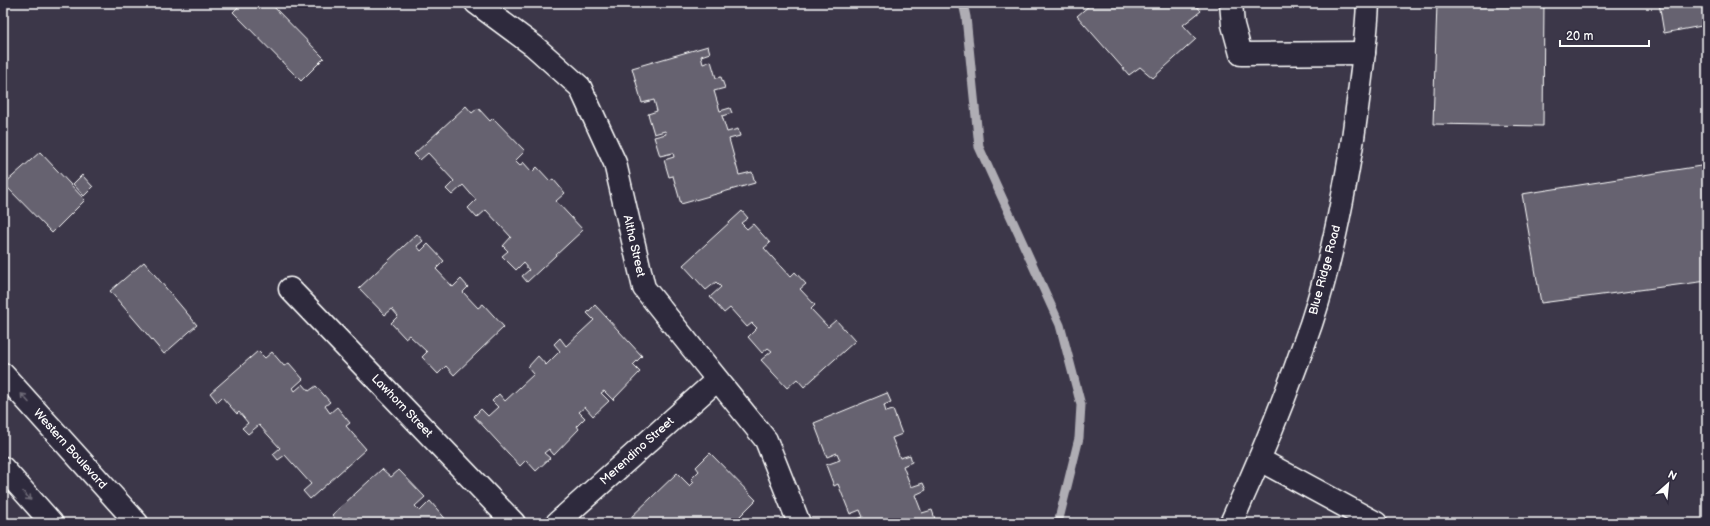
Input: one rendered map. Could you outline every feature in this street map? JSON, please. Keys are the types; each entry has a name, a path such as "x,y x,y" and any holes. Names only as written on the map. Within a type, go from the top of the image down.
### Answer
{"street":[{"name":"Altha Street","path":"476,3 534,46 580,87 615,162 644,288 766,440 799,523"},
{"path":"1231,3 1233,25 1242,54 1364,53"},
{"name":"Blue Ridge Road","path":"1231,523 1260,460 1311,323 1331,253 1344,192 1364,53 1368,3"},
{"name":"Lawhorn Street","path":"290,289 514,523"},
{"name":"Western Boulevard","path":"3,374 137,523"},
{"name":"Merendino Street","path":"557,523 717,380"},
{"path":"1260,460 1376,523"},
{"path":"3,468 52,523"}],"building":[{"path":"242,3 270,3 324,58 301,81 233,12"},
{"path":"1089,3 1194,3 1201,11 1183,25 1196,39 1153,78 1140,67 1129,75 1077,16 1090,5"},
{"path":"1437,3 1544,3 1543,126 1433,124"},
{"path":"1659,3 1707,3 1707,25 1664,33"},
{"path":"708,46 710,53 701,56 703,64 711,61 716,78 721,77 725,88 714,91 720,111 730,108 732,113 722,116 727,132 738,129 740,136 729,139 739,175 752,172 755,183 681,204 673,176 669,177 664,160 674,157 673,153 660,156 654,137 666,134 665,131 654,134 648,114 657,111 654,100 642,103 632,68"},
{"path":"466,106 472,113 478,108 490,121 493,118 525,151 515,161 520,166 523,162 532,172 537,167 550,181 553,179 565,193 556,201 583,230 527,282 522,276 529,270 523,263 516,270 502,256 508,251 503,246 511,237 486,210 477,218 468,208 476,200 463,185 452,195 446,189 454,181 428,153 420,160 414,154"},
{"path":"40,152 85,200 52,233 4,184"},
{"path":"1707,165 1707,281 1541,303 1522,194"},
{"path":"82,175 93,187 84,196 73,184"},
{"path":"742,211 748,218 741,223 747,229 753,224 770,243 764,248 790,277 795,272 806,284 800,289 815,305 811,309 828,327 836,320 855,341 804,387 797,379 787,388 761,360 772,351 768,348 762,353 748,337 757,328 752,323 747,327 730,308 724,313 710,297 721,287 716,282 706,290 683,265"},
{"path":"417,234 423,241 417,246 421,251 428,244 444,261 436,269 453,287 461,279 468,287 463,292 478,308 483,304 504,327 454,375 446,366 438,374 422,357 427,352 409,335 405,338 391,323 398,316 392,309 385,315 359,288"},
{"path":"144,262 197,325 164,354 110,291"},
{"path":"595,305 642,356 633,365 640,372 613,400 604,391 601,393 609,401 593,416 585,407 579,412 585,418 577,426 579,429 554,455 549,449 544,453 550,458 536,471 526,460 520,466 474,416 481,409 488,416 498,407 492,401 499,394 505,401 534,374 528,367 538,356 546,365 560,351 554,344 560,338 566,346 594,320 587,313"},
{"path":"258,351 265,358 272,352 284,366 289,363 303,379 293,388 295,391 303,384 309,391 316,386 330,402 325,406 330,413 337,407 350,423 346,426 366,449 310,499 303,491 311,484 285,455 278,460 273,454 280,448 259,425 248,434 242,428 248,423 239,412 237,414 222,397 217,402 210,393"},
{"path":"887,393 891,402 884,405 886,412 893,410 902,434 892,438 900,458 910,455 912,462 903,466 911,487 923,483 926,490 915,495 922,513 932,510 935,519 928,521 929,523 852,523 851,521 863,517 860,510 850,514 838,484 834,486 826,465 840,460 837,453 827,457 814,423"},
{"path":"710,453 756,500 740,516 744,523 629,523 627,521 677,473 690,486 694,482 691,479 699,471 696,467"},
{"path":"382,469 391,477 399,470 425,497 415,506 420,511 430,501 449,523 354,523 349,517 343,523 339,523 332,515"}],"waterway":[{"path":"963,3 966,17 979,147 1060,325 1081,405 1079,438 1058,523"}]}
